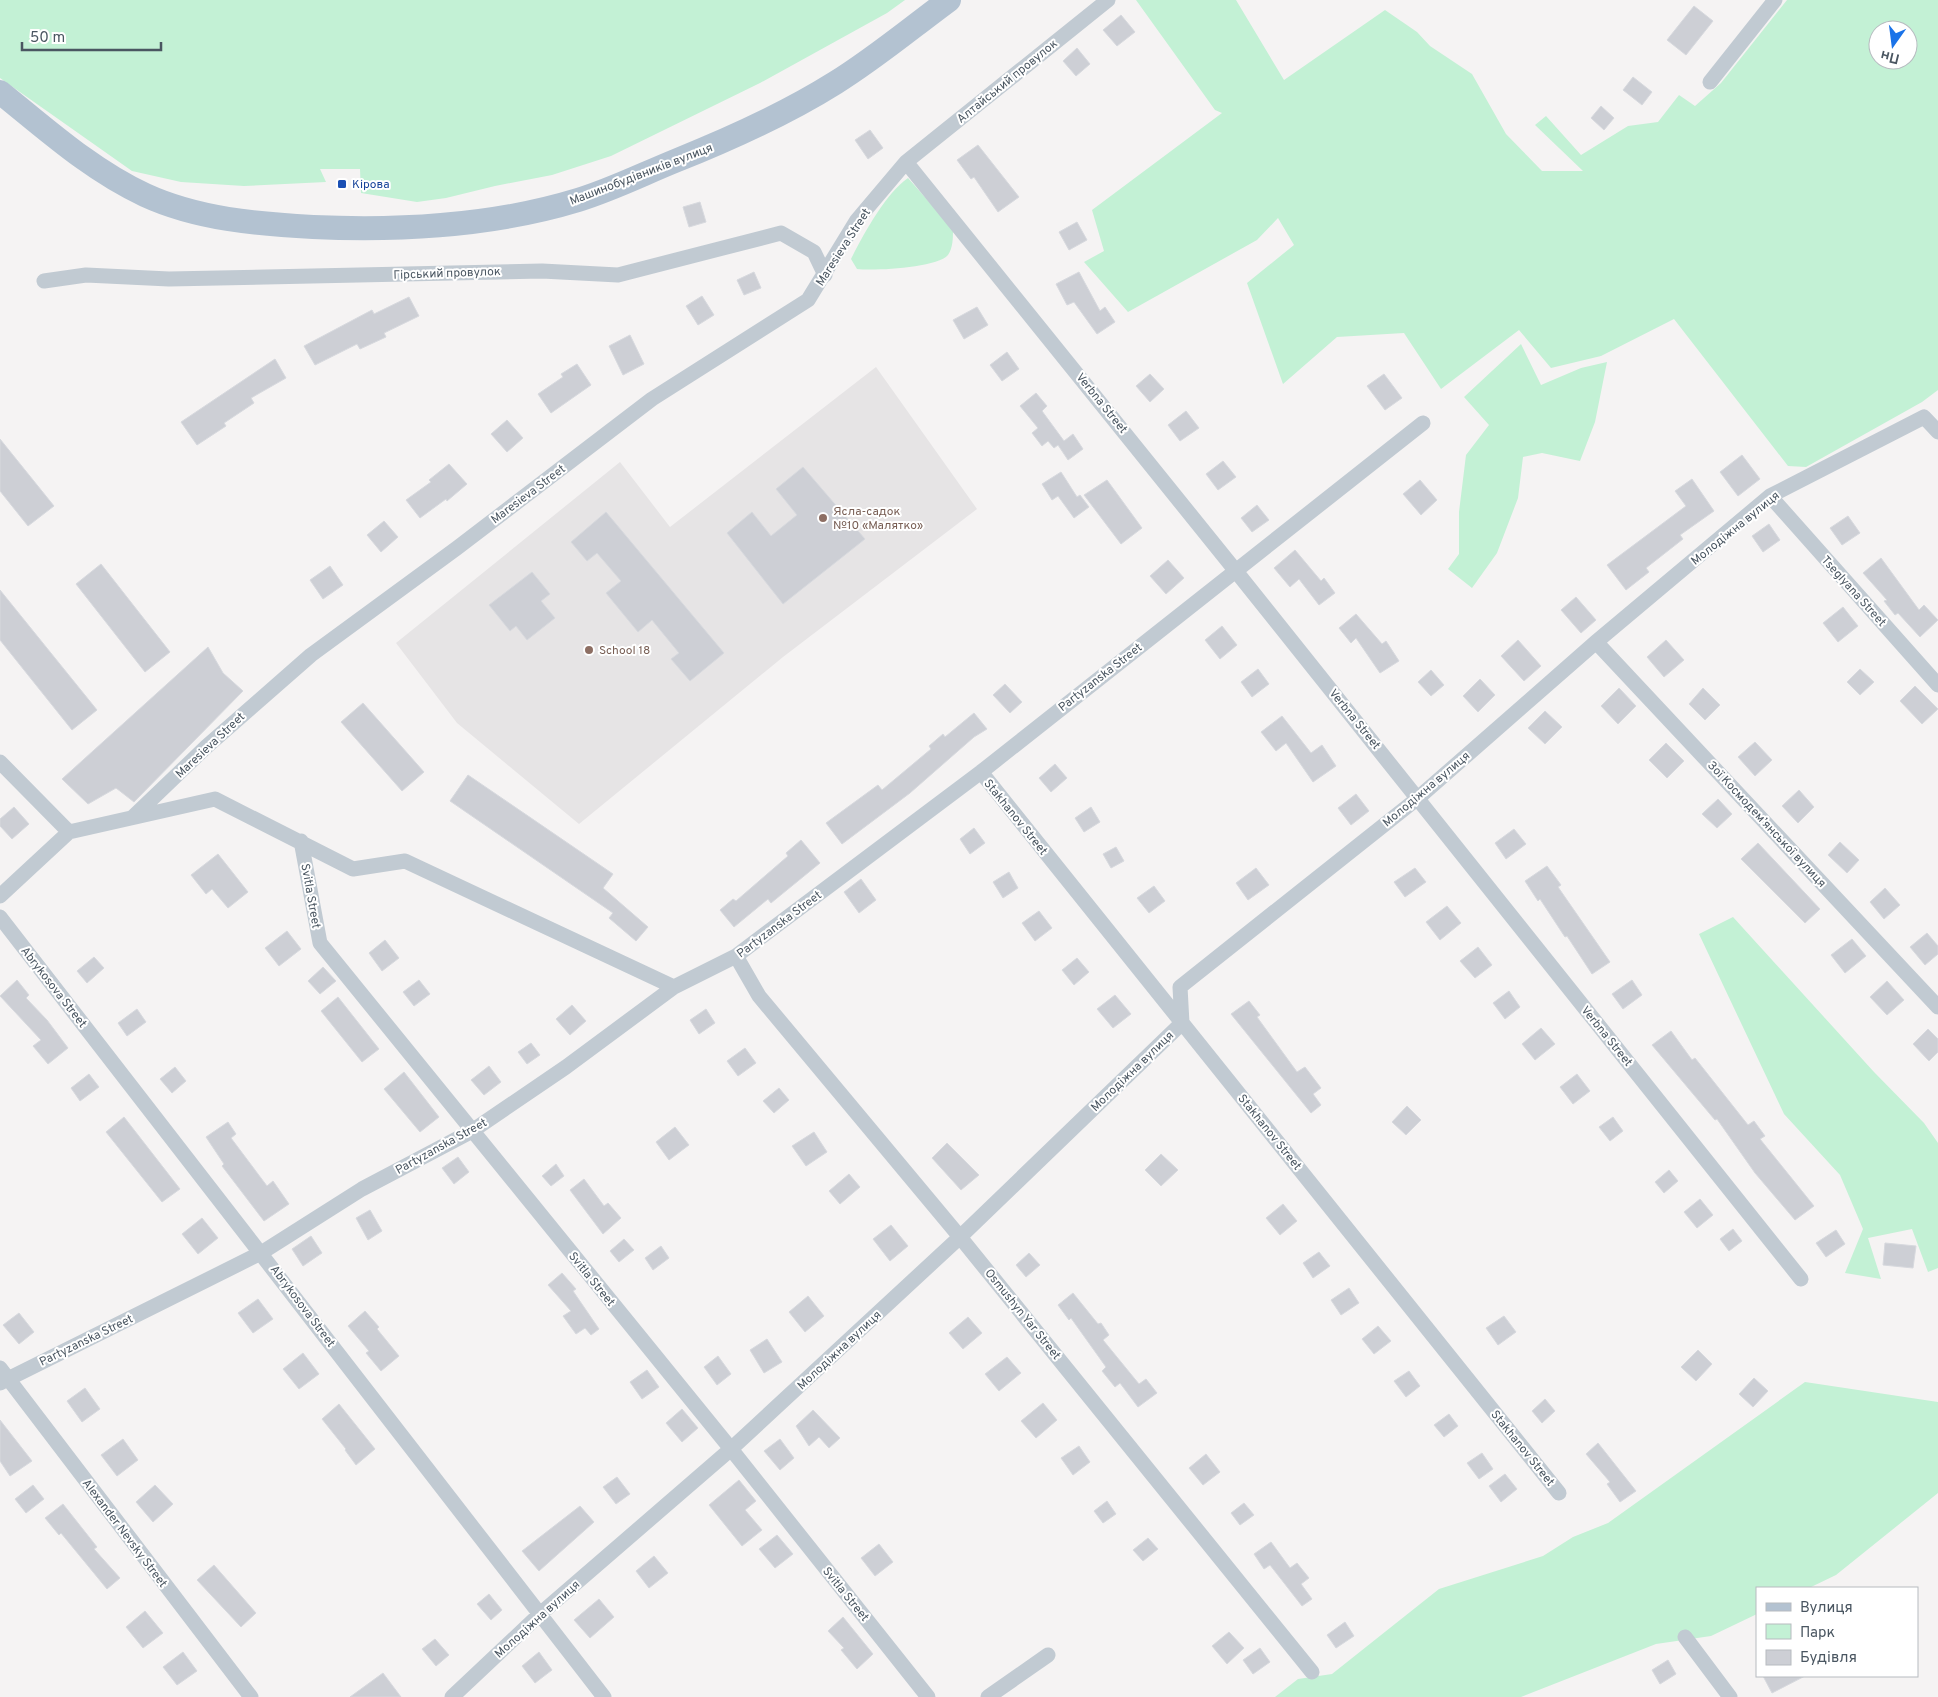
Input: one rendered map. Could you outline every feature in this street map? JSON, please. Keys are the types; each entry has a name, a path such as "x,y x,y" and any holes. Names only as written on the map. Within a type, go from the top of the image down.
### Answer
{"main road":[{"name":"Машинобудівників вулиця","path":"0,92 69,148 110,177 145,195 178,208 220,217 280,225 389,228 443,225 507,217 579,200 768,122 836,82 948,0"}],"street":[{"name":"Алтайський провулок","path":"906,162 1108,0"},
{"path":"1710,82 1775,0"},
{"name":"Maresieva Street","path":"133,817 206,746 310,655 458,548 652,399 808,300 857,220 906,162"},
{"name":"Verbna Street","path":"906,162 1418,798 1801,1280"},
{"name":"Гірський провулок","path":"44,281 86,275 169,279 542,271 618,275 781,233 814,252 825,275"},
{"name":"Молодіжна вулиця","path":"452,1697 539,1615 731,1450 960,1237 1182,1023 1180,987 1418,798 1596,642 1770,496 1924,417 1938,432"},
{"name":"Partyzanska Street","path":"3,1377 261,1253 362,1189 472,1131 566,1066 674,987 736,956 980,772 1423,423"},
{"name":"Tseglyana Street","path":"1770,496 1938,684"},
{"name":"Зої Космодем’янської вулиця","path":"1596,642 1938,1007"},
{"path":"0,762 68,832"},
{"name":"Stakhanov Street","path":"980,772 1559,1492"},
{"path":"0,896 68,832 215,799 353,868 405,861 674,987"},
{"name":"Svitla Street","path":"301,841 320,944 731,1450 928,1697"},
{"name":"Abrykosova Street","path":"0,917 604,1697"},
{"name":"Osmushyn Yar Street","path":"736,956 759,996 960,1237 1312,1672"},
{"name":"Alexander Nevsky Street","path":"3,1377 251,1697"},
{"path":"1685,1637 1730,1697"},
{"path":"988,1697 1048,1655"}],"shaded area":[{"name":"School 18","path":"876,367 977,509 783,657 579,824 457,723 396,643 620,462 670,527"}],"green space":[{"path":"0,0 905,0 887,13 760,83 611,156 552,175 446,198 417,202 361,193 360,169 320,169 326,182 244,186 181,182 132,171 0,78"},
{"path":"1136,0 1236,0 1284,80 1385,10 1417,32 1430,46 1472,74 1506,134 1542,171 1583,171 1535,125 1546,116 1581,155 1628,126 1658,122 1679,95 1695,106 1721,83 1787,0 1938,0 1938,390 1922,402 1806,467 1788,466 1674,319 1601,356 1551,368 1519,330 1441,389 1404,333 1337,337 1283,384 1247,283 1294,245 1278,218 1257,240 1128,312 1084,262 1104,251 1092,210 1222,113 1215,110"},
{"path":"908,178 953,229 950,252 942,259 919,266 890,269 857,269 851,259 862,238 883,204"},
{"path":"1521,344 1541,385 1581,368 1607,362 1595,422 1580,461 1542,453 1523,457 1518,498 1497,553 1472,588 1448,569 1459,554 1459,512 1466,455 1489,425 1464,397"},
{"path":"1733,917 1874,1072 1924,1123 1938,1143 1938,1268 1928,1272 1912,1229 1868,1238 1881,1279 1845,1273 1863,1229 1840,1175 1784,1114 1699,934"},
{"path":"1805,1382 1938,1402 1938,1493 1836,1575 1811,1587 1756,1587 1756,1614 1711,1636 1656,1644 1521,1697 1275,1697 1298,1679 1332,1674 1439,1589 1543,1556 1573,1537 1608,1523"}],"building":[{"path":"1694,6 1713,21 1686,55 1667,40"},
{"path":"1121,15 1135,32 1117,46 1103,30"},
{"path":"1077,48 1090,64 1076,76 1063,61"},
{"path":"1633,77 1652,92 1642,105 1623,90"},
{"path":"1601,106 1614,118 1604,130 1591,118"},
{"path":"870,130 883,148 868,159 855,140"},
{"path":"978,145 1019,197 998,212 974,177 971,179 957,160"},
{"path":"700,202 706,222 689,227 683,207"},
{"path":"1077,222 1087,240 1069,250 1059,232"},
{"path":"754,272 761,288 744,295 737,280"},
{"path":"1079,272 1100,311 1105,307 1115,322 1097,334 1074,302 1067,305 1056,284"},
{"path":"702,296 714,315 698,325 686,306"},
{"path":"409,297 419,316 384,333 386,337 360,349 357,344 315,365 304,346 372,310 374,314"},
{"path":"977,307 988,325 964,339 953,320"},
{"path":"630,335 644,364 623,375 609,346"},
{"path":"1007,352 1019,369 1002,381 990,365"},
{"path":"275,359 286,378 251,398 254,403 224,423 226,426 197,445 181,422"},
{"path":"577,364 591,385 551,413 538,394 563,377 561,374"},
{"path":"1150,374 1164,389 1150,402 1136,386"},
{"path":"1384,374 1402,398 1385,410 1367,386"},
{"path":"1036,393 1047,406 1042,411 1064,441 1073,434 1083,449 1068,460 1058,445 1054,448 1048,441 1042,446 1032,433 1038,428 1020,406"},
{"path":"1186,411 1199,428 1180,441 1168,425"},
{"path":"507,420 523,438 507,452 491,434"},
{"path":"0,439 54,506 28,526 0,491"},
{"path":"1742,455 1760,479 1738,496 1720,472"},
{"path":"1223,461 1236,477 1218,490 1206,474"},
{"path":"449,464 467,484 447,501 446,499 420,518 406,500 431,482 429,480"},
{"path":"803,467 865,539 783,604 727,533 752,512 771,536 797,515 776,489"},
{"path":"1061,472 1077,497 1080,495 1089,507 1074,518 1058,496 1052,500 1042,484"},
{"path":"1692,479 1714,511 1680,535 1683,539 1646,568 1649,572 1626,590 1607,565 1686,506 1675,491"},
{"path":"1107,480 1142,528 1121,544 1084,495"},
{"path":"1420,480 1437,500 1421,515 1403,494"},
{"path":"1257,505 1269,520 1252,532 1241,518"},
{"path":"606,512 724,653 690,681 671,659 679,653 652,620 638,632 606,593 621,581 597,553 587,561 571,542"},
{"path":"1848,516 1860,533 1842,545 1830,528"},
{"path":"384,521 398,537 381,552 367,535"},
{"path":"1769,524 1780,540 1763,552 1752,536"},
{"path":"1295,550 1321,581 1324,578 1335,593 1319,605 1299,579 1290,587 1274,568"},
{"path":"1881,558 1919,610 1924,605 1938,620 1920,637 1898,613 1895,615 1884,601 1887,600 1863,573"},
{"path":"1168,560 1184,578 1166,594 1150,576"},
{"path":"101,564 170,652 145,672 76,584"},
{"path":"330,566 343,585 323,599 310,580"},
{"path":"532,572 550,594 541,601 555,618 527,640 516,626 510,631 489,605"},
{"path":"0,590 97,710 72,730 0,640"},
{"path":"1576,597 1596,620 1581,633 1561,610"},
{"path":"1843,607 1858,626 1838,642 1823,623"},
{"path":"1356,614 1382,644 1386,641 1399,661 1380,673 1356,638 1351,643 1339,628"},
{"path":"1222,626 1237,645 1220,659 1205,640"},
{"path":"1518,640 1541,666 1524,681 1501,656"},
{"path":"1666,640 1684,660 1664,677 1647,657"},
{"path":"208,647 223,673 243,691 134,802 116,788 88,804 62,779"},
{"path":"1258,669 1269,684 1252,697 1241,682"},
{"path":"1860,669 1874,682 1860,695 1847,682"},
{"path":"1431,670 1444,685 1431,696 1418,682"},
{"path":"1480,679 1495,695 1478,712 1463,696"},
{"path":"1005,684 1022,702 1010,713 993,695"},
{"path":"1915,686 1938,709 1922,724 1900,701"},
{"path":"1619,688 1636,706 1618,724 1601,706"},
{"path":"1703,688 1720,705 1705,720 1689,704"},
{"path":"363,703 424,772 402,791 341,722"},
{"path":"1545,711 1562,727 1545,744 1528,728"},
{"path":"974,713 987,729 974,737 910,793 842,844 826,823 878,785 882,790 931,749 929,746 943,734 945,737"},
{"path":"1282,716 1311,753 1322,745 1336,766 1313,782 1286,743 1276,751 1261,732"},
{"path":"1755,742 1772,760 1755,776 1738,757"},
{"path":"1666,743 1684,761 1667,778 1649,760"},
{"path":"1055,764 1067,778 1051,792 1039,778"},
{"path":"468,775 613,874 603,888 648,927 636,941 609,918 613,913 450,801"},
{"path":"1799,790 1814,807 1798,823 1782,806"},
{"path":"1356,794 1369,811 1351,825 1338,808"},
{"path":"1718,799 1732,814 1717,828 1702,814"},
{"path":"14,807 29,824 12,839 0,826 0,819"},
{"path":"1091,807 1100,822 1084,832 1075,818"},
{"path":"974,828 985,843 970,854 960,839"},
{"path":"1514,829 1526,844 1506,859 1495,843"},
{"path":"801,840 820,863 771,903 768,899 734,927 720,910 733,899 736,901 788,856 786,853"},
{"path":"1840,842 1859,860 1847,873 1828,855"},
{"path":"1758,843 1820,909 1805,923 1741,859"},
{"path":"1116,847 1124,861 1111,868 1103,854"},
{"path":"218,854 248,892 228,908 212,889 206,894 191,875"},
{"path":"1547,866 1561,885 1558,887 1610,962 1592,974 1567,936 1565,937 1540,899 1538,901 1525,881"},
{"path":"1256,868 1269,885 1248,900 1236,883"},
{"path":"1415,868 1426,882 1405,897 1394,882"},
{"path":"1009,872 1018,888 1003,898 993,882"},
{"path":"861,879 876,900 859,913 844,892"},
{"path":"1154,886 1165,901 1149,913 1137,898"},
{"path":"1885,888 1900,905 1884,919 1870,902"},
{"path":"1447,906 1461,923 1440,940 1426,922"},
{"path":"1039,911 1052,928 1035,941 1022,923"},
{"path":"287,931 301,949 279,966 265,948"},
{"path":"1927,933 1938,946 1938,954 1925,965 1910,947"},
{"path":"1852,939 1866,956 1845,973 1831,955"},
{"path":"385,940 399,958 382,971 369,953"},
{"path":"1478,947 1492,965 1475,978 1460,961"},
{"path":"94,957 104,968 87,983 77,971"},
{"path":"1077,958 1089,972 1074,985 1062,970"},
{"path":"323,967 336,981 320,994 308,981"},
{"path":"17,980 29,995 26,998 47,1020 68,1048 48,1064 33,1046 41,1040 0,996"},
{"path":"419,980 430,994 414,1006 403,992"},
{"path":"1632,980 1642,995 1623,1009 1612,994"},
{"path":"1887,981 1904,1000 1887,1015 1870,997"},
{"path":"1509,991 1520,1007 1505,1019 1493,1003"},
{"path":"1115,995 1131,1014 1113,1028 1097,1009"},
{"path":"338,997 379,1049 362,1062 321,1011"},
{"path":"1249,1001 1260,1015 1257,1017 1297,1072 1305,1067 1321,1088 1313,1094 1321,1105 1311,1113 1231,1014"},
{"path":"572,1005 586,1021 570,1035 556,1019"},
{"path":"137,1009 146,1022 127,1036 118,1023"},
{"path":"706,1009 715,1023 699,1034 690,1020"},
{"path":"1541,1028 1555,1044 1535,1060 1522,1044"},
{"path":"1928,1029 1938,1039 1938,1052 1929,1061 1913,1044"},
{"path":"1671,1031 1692,1060 1695,1058 1748,1125 1754,1121 1765,1136 1760,1139 1814,1206 1795,1220 1755,1173 1717,1119 1715,1120 1652,1045"},
{"path":"531,1043 540,1055 527,1064 518,1052"},
{"path":"745,1048 756,1063 738,1076 727,1061"},
{"path":"489,1066 501,1082 484,1095 471,1080"},
{"path":"175,1067 186,1081 172,1093 160,1079"},
{"path":"404,1072 439,1117 420,1132 384,1089"},
{"path":"89,1074 99,1087 80,1101 71,1088"},
{"path":"1577,1074 1590,1091 1573,1104 1560,1087"},
{"path":"779,1088 789,1100 774,1113 763,1101"},
{"path":"1407,1106 1421,1120 1406,1135 1392,1122"},
{"path":"124,1117 180,1189 162,1202 106,1132"},
{"path":"1613,1117 1623,1131 1610,1141 1599,1127"},
{"path":"228,1122 236,1134 231,1138 267,1186 273,1181 289,1204 264,1221 222,1166 224,1164 206,1137"},
{"path":"675,1127 689,1145 669,1160 656,1142"},
{"path":"814,1132 827,1152 806,1166 792,1146"},
{"path":"947,1143 979,1175 961,1190 932,1158"},
{"path":"1161,1154 1178,1170 1161,1186 1145,1170"},
{"path":"458,1157 469,1172 454,1184 442,1168"},
{"path":"556,1164 564,1176 551,1186 542,1176"},
{"path":"1669,1170 1678,1181 1664,1193 1655,1182"},
{"path":"849,1174 860,1187 840,1204 829,1191"},
{"path":"584,1179 604,1206 608,1203 621,1218 603,1234 570,1190"},
{"path":"1700,1199 1713,1215 1697,1228 1684,1212"},
{"path":"1283,1204 1297,1221 1280,1235 1266,1218"},
{"path":"370,1210 382,1231 368,1240 356,1218"},
{"path":"202,1218 218,1238 198,1254 182,1234"},
{"path":"891,1225 908,1246 890,1261 873,1239"},
{"path":"1733,1229 1742,1241 1729,1251 1720,1239"},
{"path":"1836,1230 1845,1244 1826,1257 1816,1243"},
{"path":"311,1236 322,1253 303,1266 292,1249"},
{"path":"624,1239 634,1250 619,1262 610,1251"},
{"path":"1885,1243 1916,1246 1913,1268 1883,1265"},
{"path":"661,1246 669,1258 653,1270 645,1258"},
{"path":"1319,1252 1330,1266 1313,1278 1303,1263"},
{"path":"1029,1253 1040,1265 1026,1277 1016,1265"},
{"path":"562,1273 576,1289 573,1291 599,1329 591,1335 585,1328 576,1334 563,1316 571,1311 548,1285"},
{"path":"1349,1288 1359,1303 1341,1315 1331,1300"},
{"path":"1073,1293 1098,1324 1101,1323 1109,1335 1103,1340 1139,1384 1146,1379 1157,1393 1138,1407 1120,1383 1115,1387 1102,1371 1106,1367 1071,1318 1069,1320 1058,1305"},
{"path":"808,1296 824,1316 805,1332 789,1312"},
{"path":"258,1299 273,1319 253,1333 238,1313"},
{"path":"365,1311 379,1327 377,1329 399,1356 381,1371 366,1353 369,1351 348,1326"},
{"path":"19,1313 34,1332 19,1344 3,1325"},
{"path":"1504,1316 1516,1332 1498,1345 1486,1328"},
{"path":"968,1317 982,1333 963,1349 949,1333"},
{"path":"1378,1326 1391,1341 1374,1354 1362,1339"},
{"path":"767,1339 782,1362 764,1373 750,1350"},
{"path":"1698,1350 1712,1364 1696,1381 1681,1367"},
{"path":"303,1353 319,1374 299,1389 283,1369"},
{"path":"718,1356 731,1374 717,1385 704,1367"},
{"path":"1007,1357 1021,1373 999,1391 985,1374"},
{"path":"647,1370 659,1387 642,1399 630,1382"},
{"path":"1409,1371 1420,1386 1406,1397 1394,1381"},
{"path":"1754,1378 1768,1391 1753,1407 1739,1394"},
{"path":"85,1388 100,1409 82,1422 67,1401"},
{"path":"1545,1399 1555,1411 1542,1423 1532,1411"},
{"path":"1043,1403 1057,1420 1036,1438 1021,1421"},
{"path":"339,1404 375,1449 356,1465 322,1419"},
{"path":"682,1409 698,1428 682,1442 666,1423"},
{"path":"813,1410 840,1438 829,1448 819,1437 809,1446 796,1426"},
{"path":"1449,1414 1458,1426 1444,1437 1434,1425"},
{"path":"0,1420 32,1461 10,1476 0,1461"},
{"path":"123,1439 138,1460 117,1476 101,1455"},
{"path":"780,1439 794,1458 780,1470 764,1451"},
{"path":"1598,1443 1636,1491 1620,1502 1607,1484 1610,1482 1586,1454"},
{"path":"1079,1446 1090,1462 1073,1475 1061,1458"},
{"path":"1482,1453 1493,1469 1479,1479 1467,1463"},
{"path":"1206,1454 1220,1472 1203,1485 1189,1468"},
{"path":"1505,1474 1517,1489 1501,1502 1489,1486"},
{"path":"617,1477 630,1494 616,1504 603,1487"},
{"path":"739,1480 756,1501 745,1510 762,1530 742,1546 709,1505"},
{"path":"33,1485 44,1499 26,1513 15,1499"},
{"path":"155,1485 173,1504 153,1522 136,1502"},
{"path":"1107,1501 1116,1514 1103,1523 1094,1511"},
{"path":"1244,1503 1254,1515 1240,1525 1231,1513"},
{"path":"63,1504 97,1547 94,1549 120,1578 107,1589 61,1533 59,1535 45,1518"},
{"path":"580,1506 594,1522 539,1571 522,1551"},
{"path":"777,1535 793,1554 775,1568 759,1549"},
{"path":"1148,1538 1158,1549 1143,1561 1133,1550"},
{"path":"1271,1542 1290,1568 1297,1563 1309,1578 1301,1584 1312,1599 1302,1606 1270,1565 1264,1569 1254,1554"},
{"path":"879,1544 893,1562 875,1576 861,1558"},
{"path":"654,1556 668,1573 649,1588 636,1571"},
{"path":"214,1565 256,1613 241,1627 197,1580"},
{"path":"489,1594 502,1610 491,1620 477,1604"},
{"path":"599,1599 614,1617 590,1638 574,1620"},
{"path":"145,1611 163,1633 143,1648 126,1627"},
{"path":"843,1617 873,1654 857,1669 841,1650 844,1648 828,1631"},
{"path":"1345,1622 1354,1636 1336,1648 1327,1635"},
{"path":"1229,1632 1244,1648 1227,1664 1212,1646"},
{"path":"435,1639 449,1655 436,1666 422,1649"},
{"path":"1260,1648 1270,1662 1253,1674 1243,1660"},
{"path":"183,1652 197,1671 177,1685 163,1667"},
{"path":"539,1652 552,1670 535,1683 522,1666"},
{"path":"1668,1660 1676,1674 1660,1684 1652,1670"},
{"path":"383,1673 401,1697 350,1697"},
{"path":"1764,1677 1803,1677 1772,1693"}],"place":[{"name":"Кірова","path":"342,184"},
{"name":"Ясла-садок №10 «Малятко»","path":"823,518"},
{"name":"School 18","path":"589,650"}]}
